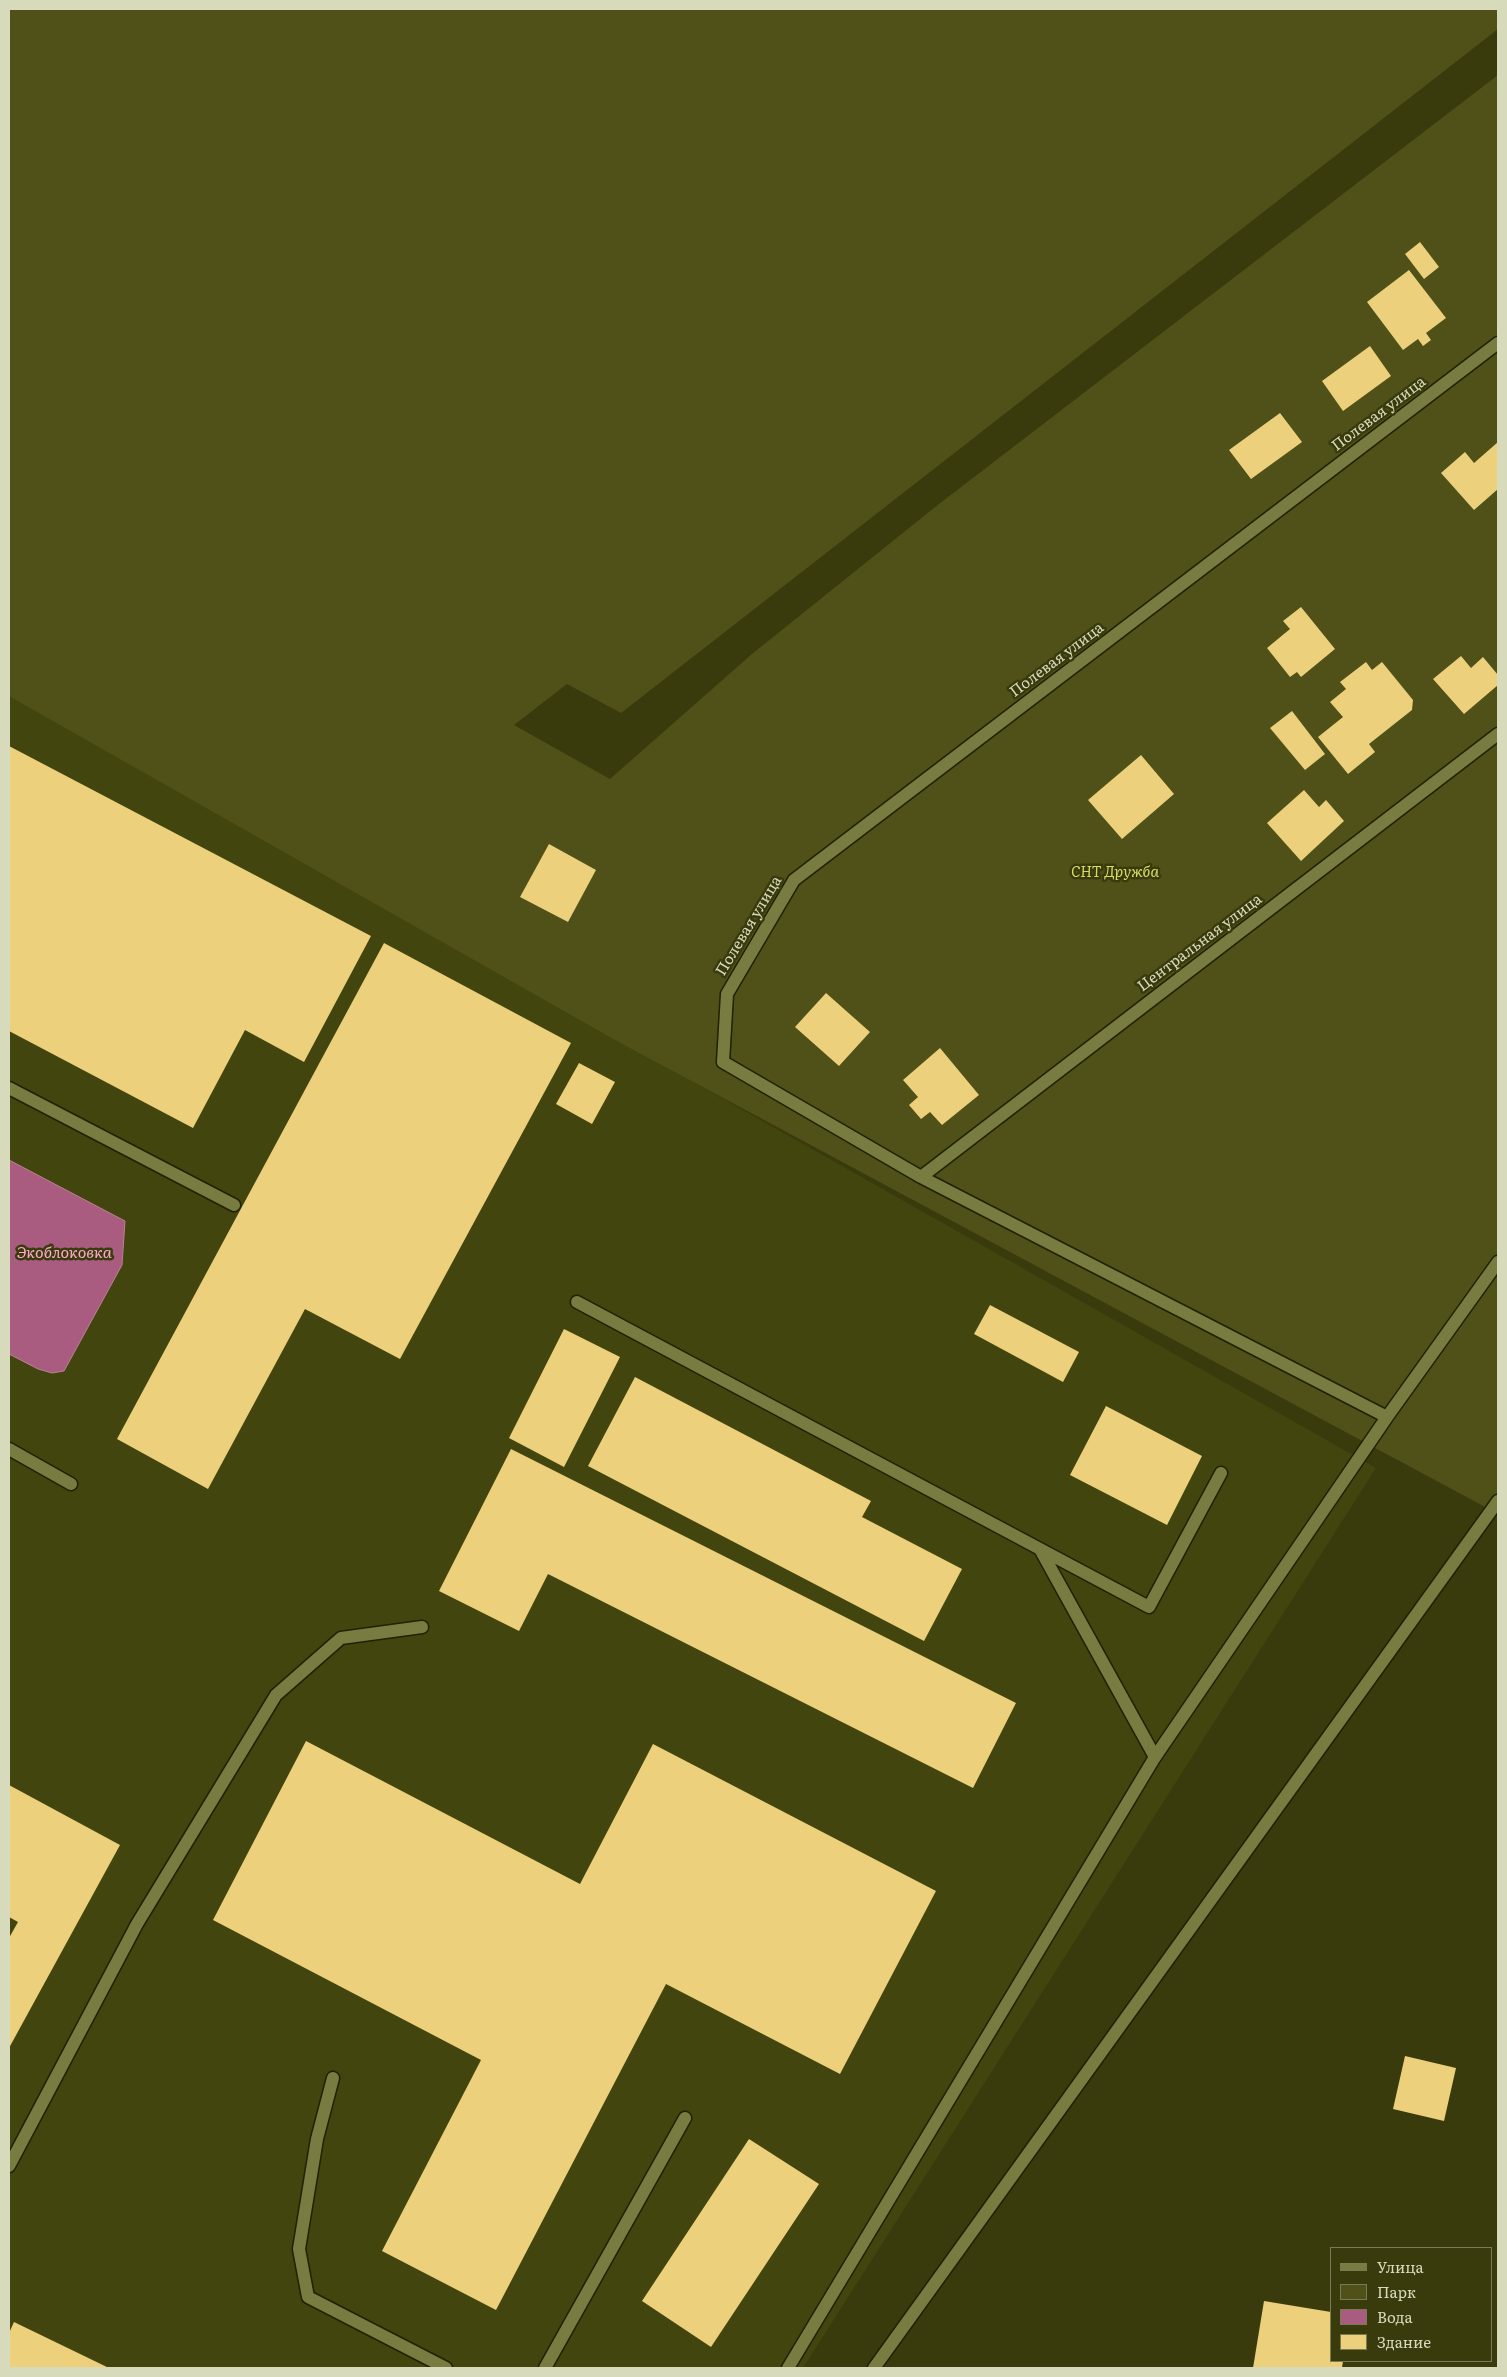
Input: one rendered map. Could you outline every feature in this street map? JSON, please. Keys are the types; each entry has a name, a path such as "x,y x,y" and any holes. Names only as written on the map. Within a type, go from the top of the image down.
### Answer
{"street":[{"name":"Полевая улица","path":"921,1177 723,1062 727,994 794,880 1498,343"},
{"name":"Центральная улица","path":"921,1177 1498,734"},
{"path":"9,1088 234,1205"},
{"path":"921,1177 1388,1417"},
{"path":"788,2368 1155,1757 1388,1417 1498,1262"},
{"path":"577,1302 1149,1607 1221,1473"},
{"path":"9,1449 71,1484"},
{"path":"874,2368 1498,1501"},
{"path":"1040,1548 1155,1757"},
{"path":"9,2166 136,1924 276,1696 341,1638 422,1627"},
{"path":"334,2078 317,2139 299,2249 308,2297 446,2368"},
{"path":"545,2368 685,2118"}],"shaded area":[{"path":"9,695 1376,1468 803,2368 9,2368"}],"green space":[{"name":"СНТ Дружба","path":"9,9 1498,9 1498,29 621,713 567,684 514,725 610,779 752,654 939,504 1498,75 1498,1497 1489,1509 615,1040 9,696"}],"water":[{"name":"Экоблоковка","path":"9,1160 125,1221 122,1265 64,1371 52,1373 38,1369 9,1354"}],"building":[{"path":"1420,242 1439,267 1424,279 1405,254"},
{"path":"1409,270 1446,318 1426,333 1431,340 1423,346 1418,339 1403,350 1367,302"},
{"path":"1370,346 1391,376 1343,411 1322,381"},
{"path":"1280,413 1302,442 1251,479 1229,450"},
{"path":"1498,442 1498,489 1474,510 1441,473 1465,452 1474,463"},
{"path":"1301,607 1335,649 1301,677 1297,672 1290,677 1267,648 1290,629 1283,621"},
{"path":"1461,656 1471,668 1483,657 1498,675 1498,685 1464,714 1433,679"},
{"path":"1366,662 1372,670 1382,662 1413,700 1412,710 1369,744 1375,752 1348,774 1318,737 1343,717 1330,702 1346,689 1340,682"},
{"path":"1292,711 1325,754 1305,770 1270,728"},
{"path":"9,746 371,936 304,1062 245,1030 193,1128 9,1031"},
{"path":"1141,755 1174,794 1122,839 1088,800"},
{"path":"1304,790 1319,807 1326,800 1344,821 1301,861 1267,823"},
{"path":"549,844 596,870 568,922 520,897"},
{"path":"384,943 571,1043 400,1359 305,1309 208,1489 117,1439"},
{"path":"826,993 870,1032 839,1066 795,1027"},
{"path":"940,1048 979,1095 942,1125 930,1112 921,1119 909,1105 918,1097 903,1080"},
{"path":"579,1063 615,1082 592,1124 556,1104"},
{"path":"990,1305 1079,1352 1063,1382 974,1334"},
{"path":"564,1329 620,1357 564,1467 509,1438"},
{"path":"635,1377 871,1501 862,1517 962,1569 924,1641 588,1466"},
{"path":"1106,1406 1202,1456 1167,1525 1070,1475"},
{"path":"511,1449 1016,1703 973,1788 548,1574 519,1631 439,1591"},
{"path":"306,1741 580,1884 653,1744 936,1891 840,2074 666,1984 496,2310 382,2251 481,2060 213,1920"},
{"path":"9,1785 120,1845 9,2048 9,1938 18,1922 9,1917"},
{"path":"1405,2056 1456,2068 1444,2121 1393,2109"},
{"path":"749,2139 819,2184 711,2347 642,2301"},
{"path":"1264,2301 1330,2312 1330,2362 1343,2362 1342,2368 1253,2368"},
{"path":"14,2322 109,2368 9,2368 9,2333"}]}
